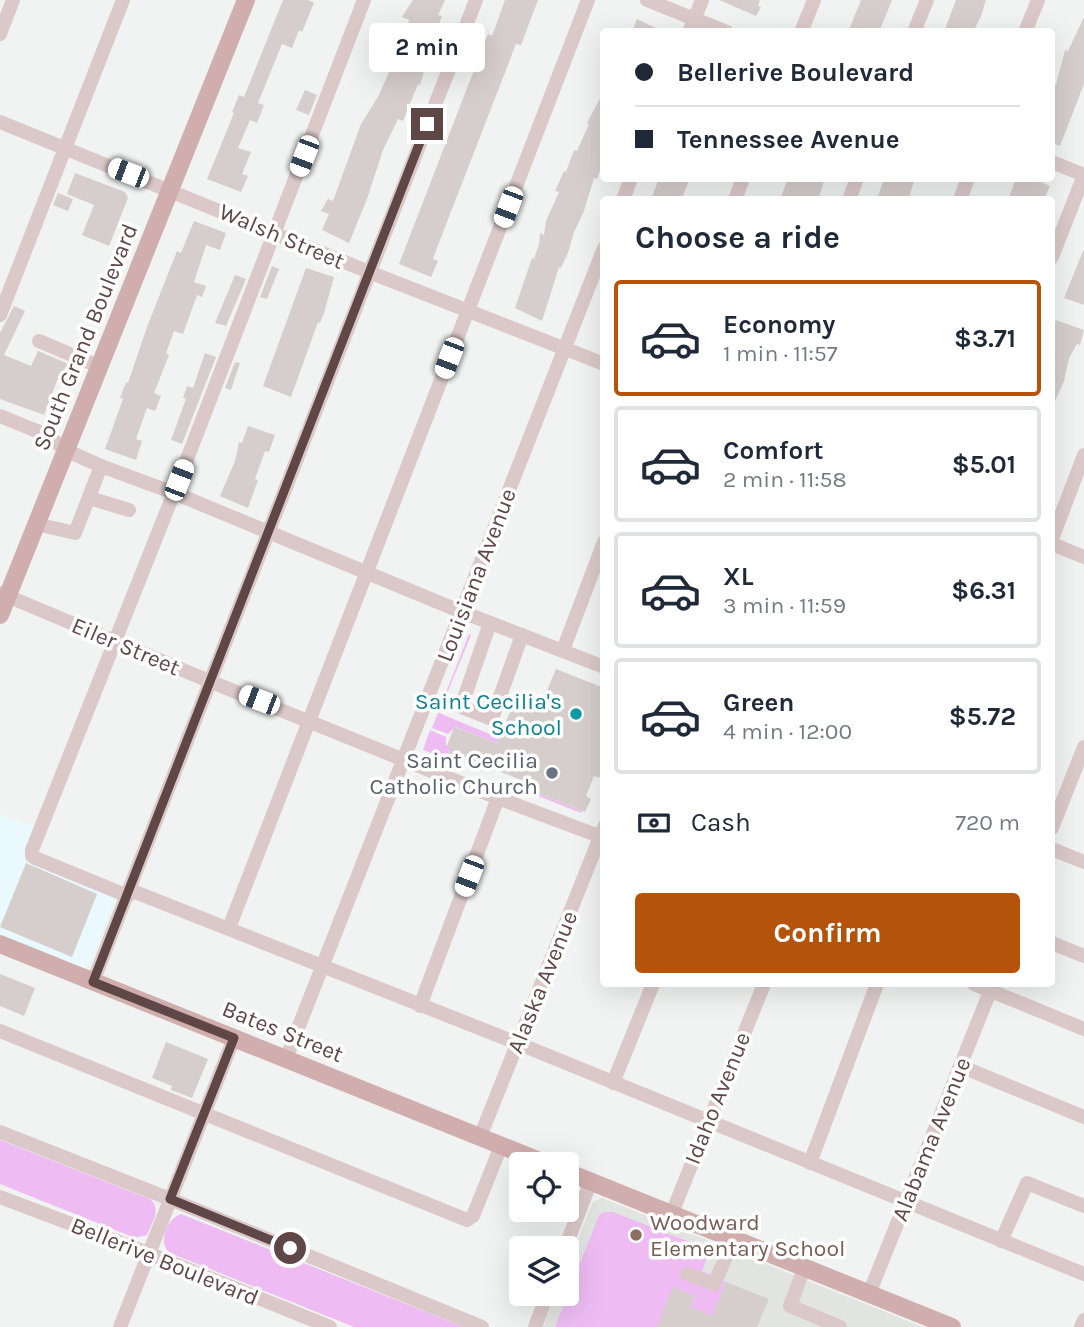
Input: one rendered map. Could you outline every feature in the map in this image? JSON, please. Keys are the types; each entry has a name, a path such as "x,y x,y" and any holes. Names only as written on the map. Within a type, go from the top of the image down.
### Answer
{"main road":[{"name":"South Grand Boulevard","path":"0,615 4,594 36,524 246,0"},
{"name":"Bates Street","path":"0,944 516,1152"},
{"path":"579,1176 950,1326"}],"street":[{"path":"0,34 13,0"},
{"path":"0,315 123,0"},
{"path":"364,0 174,493 32,850 32,856 229,928 1084,1274"},
{"path":"93,982 476,0"},
{"path":"229,928 588,0"},
{"path":"647,0 692,25 702,0"},
{"path":"803,28 814,0"},
{"path":"916,28 927,0"},
{"path":"1027,28 1038,0"},
{"name":"Walsh Street","path":"0,122 600,362"},
{"path":"1055,163 1084,175 1055,249"},
{"name":"Louisiana Avenue","path":"286,1059 600,258"},
{"path":"39,341 99,366"},
{"path":"0,416 49,436 65,450 101,466 600,665"},
{"path":"1055,531 1084,454"},
{"path":"36,524 75,533 101,466"},
{"path":"89,498 129,510"},
{"path":"1055,545 1084,557"},
{"path":"563,650 600,553"},
{"name":"Eiler Street","path":"4,594 209,681 498,798 600,833"},
{"path":"491,623 461,707 492,719 522,635"},
{"path":"1055,820 1084,747"},
{"path":"420,1006 498,798"},
{"name":"Alaska Avenue","path":"480,1137 600,839"},
{"path":"1055,850 1084,862"},
{"path":"1055,944 1084,956"},
{"path":"613,1083 652,987"},
{"name":"Idaho Avenue","path":"671,1213 763,987"},
{"path":"810,1163 876,987"},
{"path":"991,987 1084,1029"},
{"name":"Alabama Avenue","path":"869,1294 991,987"},
{"path":"0,1031 467,1220 473,1216 501,1146"},
{"path":"120,1327 234,1038"},
{"path":"960,1066 1084,1117"},
{"path":"0,1132 482,1327"},
{"path":"570,1236 591,1181"},
{"path":"1001,1241 1027,1183 1084,1206"},
{"name":"Bellerive Boulevard","path":"0,1197 148,1253 330,1327"},
{"path":"687,1274 714,1284 734,1239"},
{"path":"804,1268 790,1306 840,1327"},
{"path":"535,1327 543,1306"},
{"path":"1081,1327 1084,1320"}],"shaded area":[{"path":"469,634 471,635 439,713 499,738 497,743 455,727 448,734 432,728"},
{"path":"430,730 446,737 446,745 451,748 448,754 460,759 458,764 423,750"},
{"path":"519,779 519,786 582,811 581,813 518,788"},
{"path":"0,814 37,829 26,858 117,895 90,962 85,968 78,969 0,936"},
{"path":"0,1140 150,1199 156,1212 147,1235 135,1238 0,1184"},
{"name":"Woodward Elementary School","path":"602,1198 923,1327 543,1327 552,1306 579,1306 579,1237 593,1202"},
{"path":"613,1212 710,1250 702,1271 726,1282 712,1316 690,1307 694,1296 657,1327 555,1327 563,1306 579,1306 579,1266 599,1215"},
{"path":"181,1214 464,1327 354,1327 170,1253 164,1243 165,1231 172,1220"}],"building":[{"path":"283,0 308,0 314,3 292,48 282,44 258,103 264,105 257,123 250,120 238,148 251,152 242,174 248,176 241,192 207,179 239,95 244,97"},
{"path":"413,0 445,0 438,15 442,16 421,69 424,71 420,85 418,84 403,121 398,119 383,150 349,243 322,230 329,214 321,211 328,199 333,201 361,124 379,95 396,56 408,40 404,39 409,20 402,17"},
{"path":"505,0 538,0 521,45 516,44 440,240 433,259 438,261 431,277 399,264 488,34 492,36"},
{"path":"719,0 760,0 758,6 761,7 756,16"},
{"path":"861,0 892,0 881,28 850,28"},
{"path":"956,0 986,0 975,28 946,28"},
{"path":"1084,17 1084,84 1060,146 1055,144 1055,85 1065,50 1068,51"},
{"path":"637,19 656,28 634,28"},
{"path":"305,90 317,95 309,115 296,110"},
{"path":"600,99 600,170 597,179 594,178 568,253 561,268 559,267 542,321 515,308 539,244 540,233 544,235 546,221 559,192 555,191 574,150 577,151 589,124 587,123"},
{"path":"75,173 125,192 128,198 109,246 82,235 94,205 67,194"},
{"path":"658,182 688,182 683,196 652,196"},
{"path":"787,182 824,182 819,196 781,196"},
{"path":"883,182 914,182 909,196 878,196"},
{"path":"1015,182 1042,182 1050,186 1046,196 1009,196"},
{"path":"58,193 73,199 68,211 53,205"},
{"path":"194,221 226,233 220,250 206,245 194,282 206,286 202,297 197,295 183,334 174,331 166,353 169,355 154,393 161,396 155,411 147,408 136,439 142,441 136,460 105,449 123,399 120,398 126,382 128,383 147,327 177,251 181,253"},
{"path":"1084,251 1084,305 1064,298"},
{"path":"272,266 279,269 267,299 260,297"},
{"path":"306,268 334,277 324,313 320,323 318,322 291,397 263,386"},
{"path":"235,275 246,279 226,326 215,323"},
{"path":"14,306 25,311 4,355 31,366 38,351 71,365 66,376 60,373 44,415 0,399 0,333"},
{"path":"1056,320 1084,330 1080,345 1077,344 1069,358 1064,381 1055,401"},
{"path":"205,353 216,357 182,444 171,440 186,399 183,398 187,386 193,388"},
{"path":"235,362 240,363 231,390 225,388"},
{"path":"248,426 275,435 269,452 265,451 248,508 220,496 235,461 239,442 242,443"},
{"path":"556,669 600,686 600,776 599,778 594,776 586,796 591,799 585,812 519,786 521,780 461,756 460,759 448,754 451,748 447,746 454,727 497,743 517,695 541,705"},
{"path":"26,863 97,894 72,957 0,927"},
{"path":"0,974 35,988 24,1016 0,1006"},
{"path":"166,1042 208,1059 192,1098 171,1090 172,1086 152,1078"},
{"path":"726,1282 769,1299 757,1327 657,1327 673,1287 695,1296 690,1307 712,1316"}],"place":[{"name":"Saint Cecilia's School","path":"576,714"},
{"name":"Saint Cecilia Catholic Church","path":"552,773"},
{"name":"Woodward Elementary School","path":"636,1235"}],"route":[{"path":"290,1248 170,1199 234,1038 93,982 427,124"}]}
